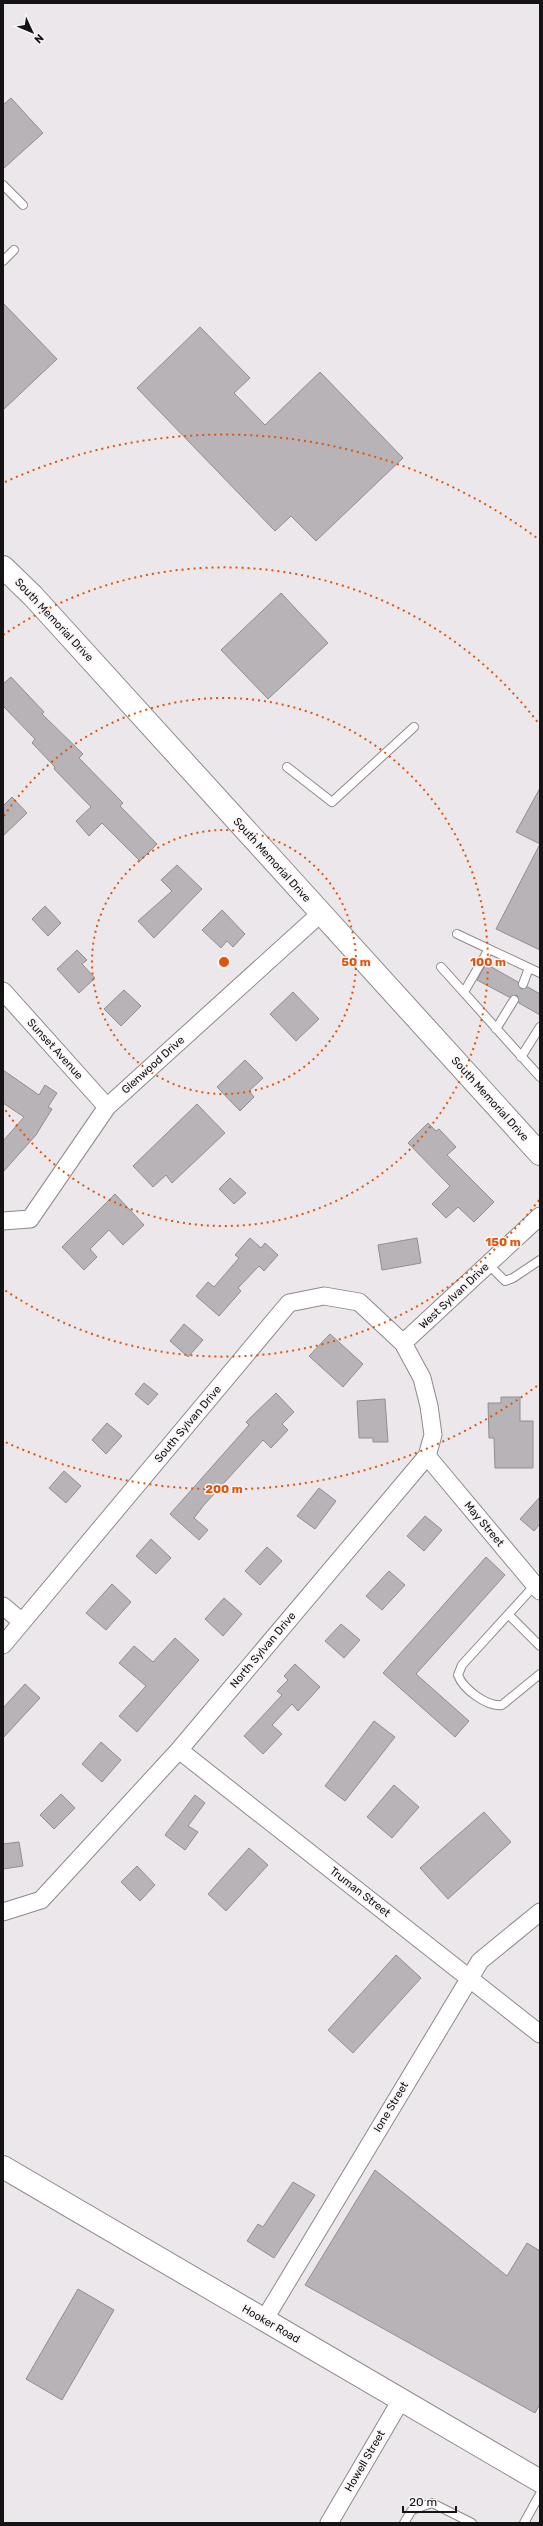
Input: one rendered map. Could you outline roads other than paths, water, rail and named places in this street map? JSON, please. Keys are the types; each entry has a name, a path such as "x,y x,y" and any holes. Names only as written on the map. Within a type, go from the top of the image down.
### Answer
{"main road":[{"name":"South Memorial Drive","path":"3,567 33,596 540,1154"},
{"name":"Hooker Road","path":"3,2167 540,2481"}],"street":[{"name":"Glenwood Drive","path":"3,1221 30,1219 107,1106 321,913"},
{"name":"Sunset Avenue","path":"3,991 107,1106"},
{"name":"West Sylvan Drive","path":"402,1343 540,1216"},
{"name":"South Sylvan Drive","path":"3,1645 289,1303 324,1296 359,1302 402,1343"},
{"name":"North Sylvan Drive","path":"3,1912 41,1900 179,1750 427,1456 433,1435 429,1406 422,1378 402,1343"},
{"name":"May Street","path":"427,1456 538,1588"},
{"path":"3,1606 22,1622"},
{"name":"Truman Street","path":"179,1750 540,2034"},
{"name":"Ione Street","path":"264,2320 480,1961 540,1912"},
{"name":"Howell Street","path":"329,2523 401,2400"}],"lane":[{"path":"3,185 23,204"},
{"path":"3,261 14,250"},
{"path":"288,767 332,802 414,727"},
{"path":"457,934 540,973"},
{"path":"464,992 489,949"},
{"path":"440,967 540,1077"},
{"path":"523,984 529,968"},
{"path":"496,1029 514,1000"},
{"path":"521,1057 540,1026"},
{"path":"488,1264 504,1281 513,1278 540,1260"},
{"path":"538,1588 509,1615 462,1665 458,1675 460,1680 488,1704 495,1706 502,1705 540,1674"},
{"path":"509,1615 540,1646"},
{"path":"524,2523 540,2494"},
{"path":"404,2523 412,2510 432,2503 472,2523"}]}
